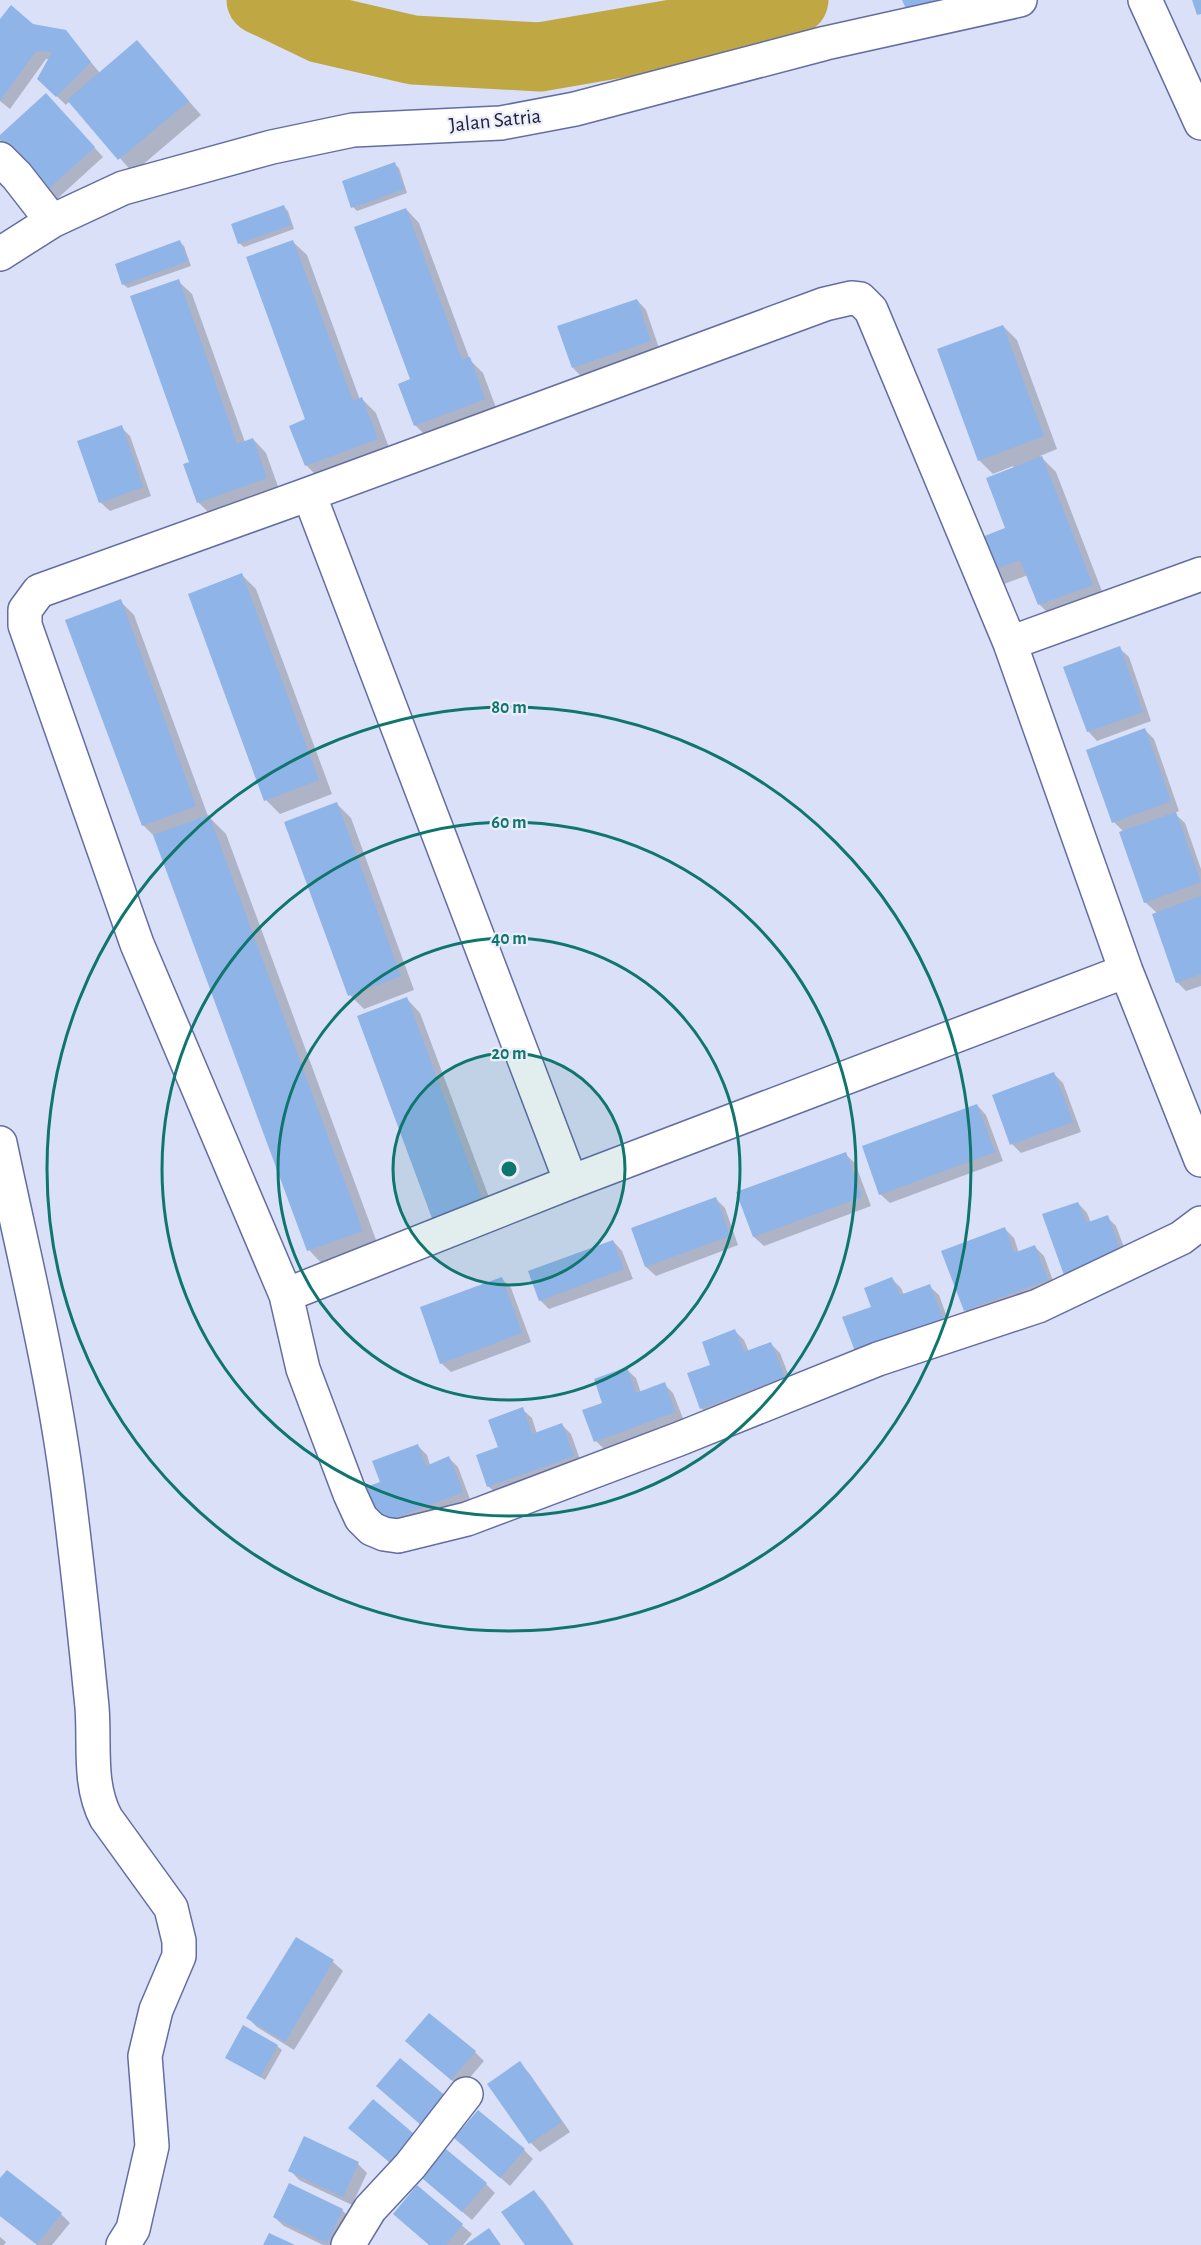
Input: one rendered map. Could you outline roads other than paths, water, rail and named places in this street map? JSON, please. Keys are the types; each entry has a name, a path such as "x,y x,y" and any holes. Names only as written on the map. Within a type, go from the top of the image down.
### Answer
{"main road":[{"name":"Jalan Satria","path":"0,254 52,221 123,188 272,147 353,130 501,123 564,111 815,46 1020,0"},
{"path":"1145,0 1201,123"},
{"path":"0,159 17,176 52,221"},
{"path":"1201,1160 1126,971 1010,643 871,310 860,299 851,298 825,304 39,591 25,610 25,625 136,944 286,1295 303,1369 350,1494 361,1518 372,1529 398,1536 467,1519 679,1439 878,1359 1038,1306 1181,1238 1201,1223"},
{"path":"309,494 571,1182"},
{"path":"1010,643 1201,574"},
{"path":"286,1295 571,1182 1126,971"},
{"path":"0,1143 45,1355 68,1488 92,1709 95,1790 106,1818 171,1908 179,1941 179,1956 156,2010 145,2056 152,2146 133,2229 123,2245"},
{"path":"348,2245 370,2209 410,2166 465,2094"}],"waterway":[{"path":"261,0 322,29 413,50 540,57 690,31 794,0"}]}
